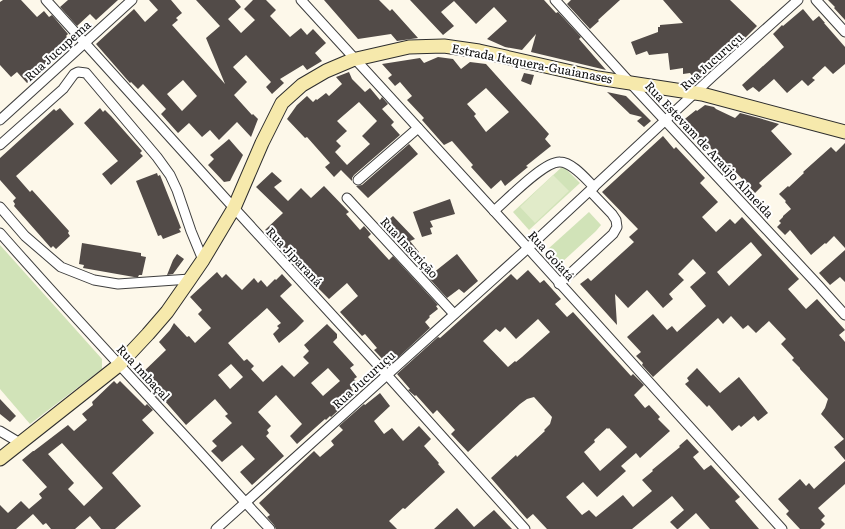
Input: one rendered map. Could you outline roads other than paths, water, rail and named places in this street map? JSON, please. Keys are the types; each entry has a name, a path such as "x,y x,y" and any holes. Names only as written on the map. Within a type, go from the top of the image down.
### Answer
{"main road":[{"name":"Estrada Itaquera-Guaianases","path":"0,459 119,365 167,312 203,260 234,208 262,143 282,103 302,85 326,71 356,60 409,48 444,46 479,51 598,78 695,93 845,132"}],"street":[{"name":"Rua Jiparaná","path":"46,0 525,529"},
{"name":"Rua Jucupema","path":"0,120 132,0"},
{"name":"Rua Goiatá","path":"301,0 782,529"},
{"name":"Rua Estevam de Araújo Almeida","path":"555,0 845,315"},
{"name":"Rua Jucuruçu","path":"216,529 528,248 798,0"},
{"path":"816,0 845,32"},
{"path":"0,145 62,89 74,74 78,72 86,73 157,157 170,175 203,260"},
{"path":"358,180 418,128"},
{"path":"494,211 538,171 551,164 560,162 570,165 583,175 616,220 617,227 613,234 559,284"},
{"name":"Rua Inscrição","path":"347,198 454,314"},
{"path":"0,207 25,236 61,267 94,280 118,284 190,279"},
{"name":"Rua Imbaçal","path":"0,233 270,529"},
{"path":"0,431 20,443"}]}
